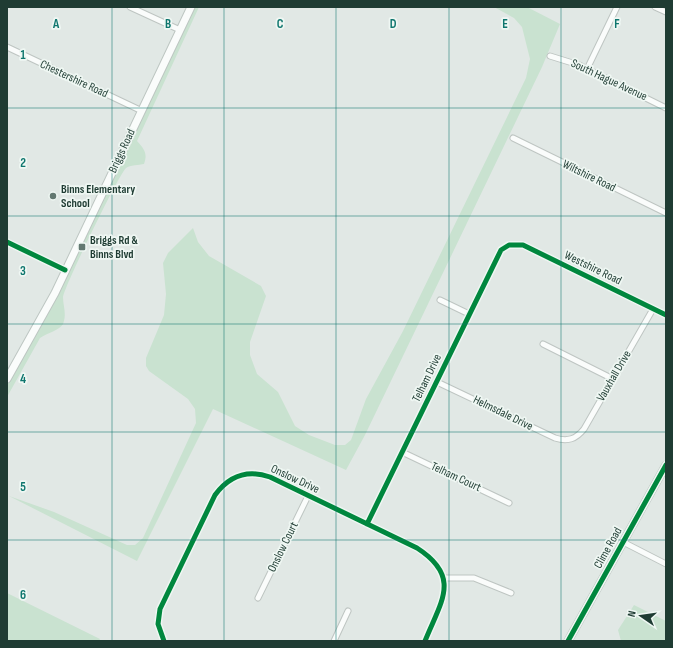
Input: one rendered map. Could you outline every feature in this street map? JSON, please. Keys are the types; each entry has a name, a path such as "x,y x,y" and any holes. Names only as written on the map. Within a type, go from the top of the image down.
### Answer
{"street":[{"path":"130,7 180,30"},
{"name":"Briggs Road","path":"7,379 34,333 191,7"},
{"path":"587,70 616,7"},
{"path":"655,7 666,12"},
{"name":"Chestershire Road","path":"7,47 142,111"},
{"name":"South Hague Avenue","path":"550,56 565,60 666,108"},
{"name":"Wiltshire Road","path":"513,138 666,213"},
{"path":"7,242 65,270"},
{"name":"Westshire Road","path":"509,245 523,245 666,315"},
{"name":"Telham Drive","path":"367,524 437,382 496,257 501,250 509,245"},
{"path":"440,300 469,314"},
{"name":"Vauxhall Drive","path":"571,440 579,436 584,429 653,309"},
{"path":"543,344 613,379"},
{"name":"Helmsdale Drive","path":"437,382 555,438 571,440"},
{"name":"Telham Court","path":"402,452 509,503"},
{"name":"Clime Road","path":"568,641 666,465"},
{"name":"Onslow Drive","path":"164,641 158,624 162,602 215,495 222,485 241,475 259,474 417,548 430,556 439,566 444,578"},
{"name":"Onslow Court","path":"258,598 308,496"},
{"path":"623,542 666,564"},
{"path":"425,641 443,596 445,584 444,578 474,578 511,593"},
{"path":"334,641 348,611"}],"green space":[{"path":"194,7 199,7 137,141 145,151 146,157 144,164 128,167 121,175 72,273 63,297 65,313 63,324 59,328 40,338 7,397 7,384 58,294"},
{"path":"494,7 527,7 560,24 542,67 365,435 346,470 213,409 137,561 9,496 54,512 127,545 135,545 143,538 196,423 195,409 188,399 149,371 146,366 146,358 164,315 166,294 163,263 168,253 193,228 198,242 209,256 261,286 266,296 250,342 250,355 257,374 278,392 295,426 309,435 335,445 345,445 351,440 366,399 403,331 526,78 530,59 522,27 514,18"},
{"path":"7,593 100,639 99,641 7,641"},
{"path":"634,605 666,621 666,641 621,641 618,630"}],"cycle path":[{"path":"7,242 65,270"},
{"path":"367,524 501,250 509,245 523,245 666,315"},
{"path":"568,641 666,465"},
{"path":"164,641 158,624 160,609 215,495 226,483 246,474 270,477 417,548 431,559 439,569 444,580 444,590 437,614 425,641"}],"place":[{"name":"Binns Elementary School","path":"53,196"},
{"name":"Briggs Rd & Binns Blvd","path":"82,247"}]}
